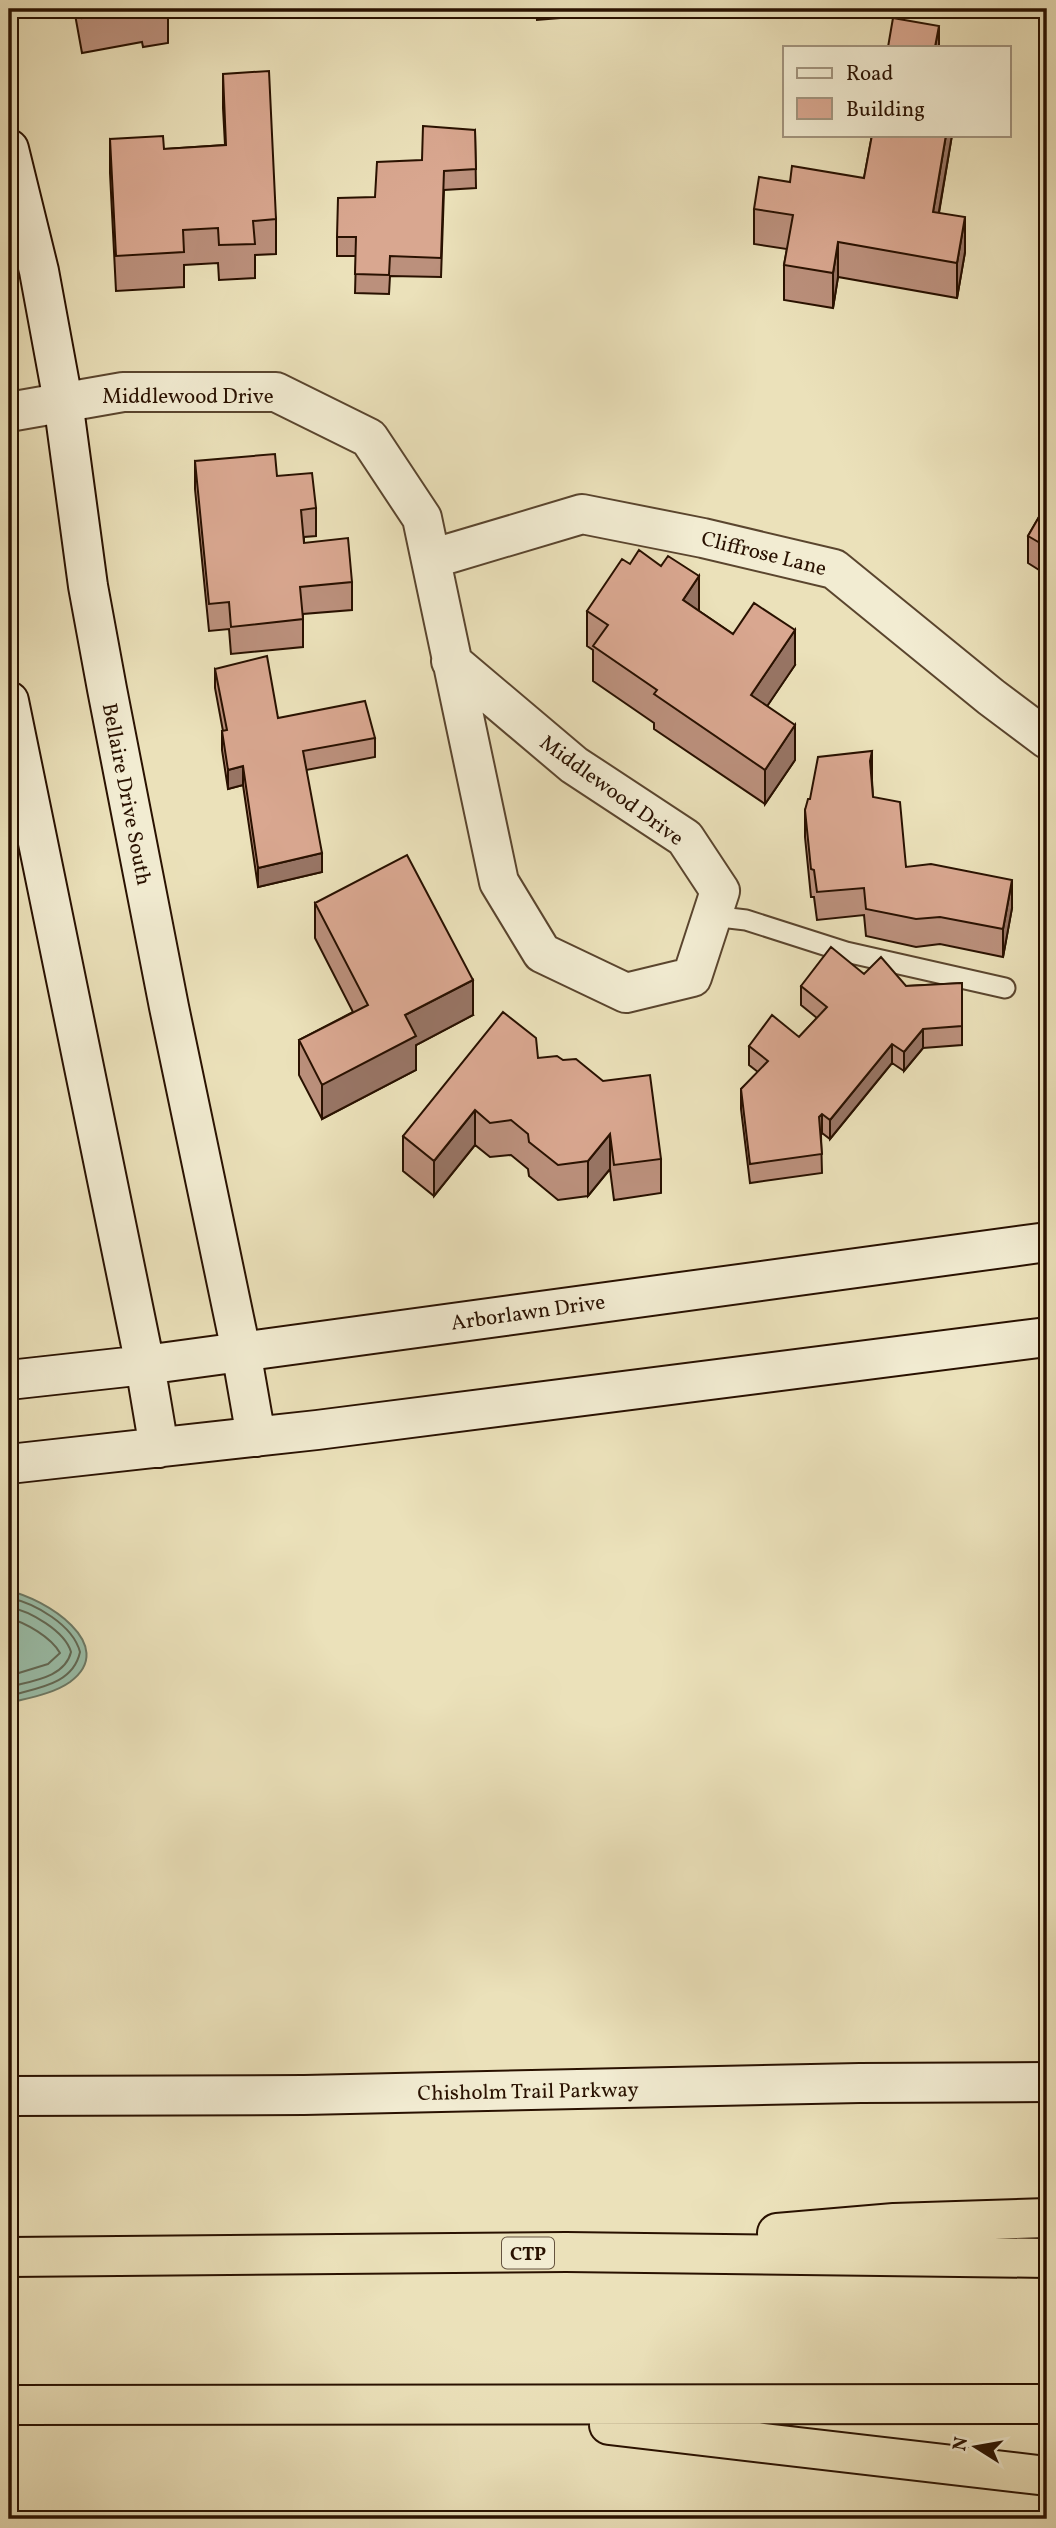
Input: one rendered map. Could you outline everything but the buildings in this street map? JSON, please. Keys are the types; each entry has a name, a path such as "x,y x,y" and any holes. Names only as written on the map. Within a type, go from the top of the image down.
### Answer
{"highway":[{"path":"566,2252 894,2222 1047,2218"},
{"name":"CTP","path":"9,2257 566,2252 1047,2258"},
{"path":"429,2404 1047,2476"},
{"path":"9,2405 1047,2404"}],"main road":[{"name":"Bellaire Drive South","path":"9,149 39,271 64,401 88,586 104,676 169,1007 241,1351 256,1437"},
{"name":"Middlewood Drive","path":"9,412 123,392 276,391 369,439 422,518 451,661 499,882 542,953 626,993 692,977 720,891 685,838 574,765 509,713 451,661"},
{"name":"Cliffrose Lane","path":"431,559 582,514 703,538 834,569 991,697 1047,739"},
{"path":"9,701 145,1365 159,1448"},
{"name":"Arborlawn Drive","path":"9,1381 145,1365 1047,1242"},
{"path":"9,1464 256,1437 1047,1337"},
{"name":"Chisholm Trail Parkway","path":"9,2096 304,2095 1047,2082"}],"lane":[{"path":"712,916 746,920 846,952 1005,988"}],"water":[{"path":"9,1591 24,1595 57,1613 82,1639 86,1653 83,1668 70,1682 48,1693 9,1703"}]}
